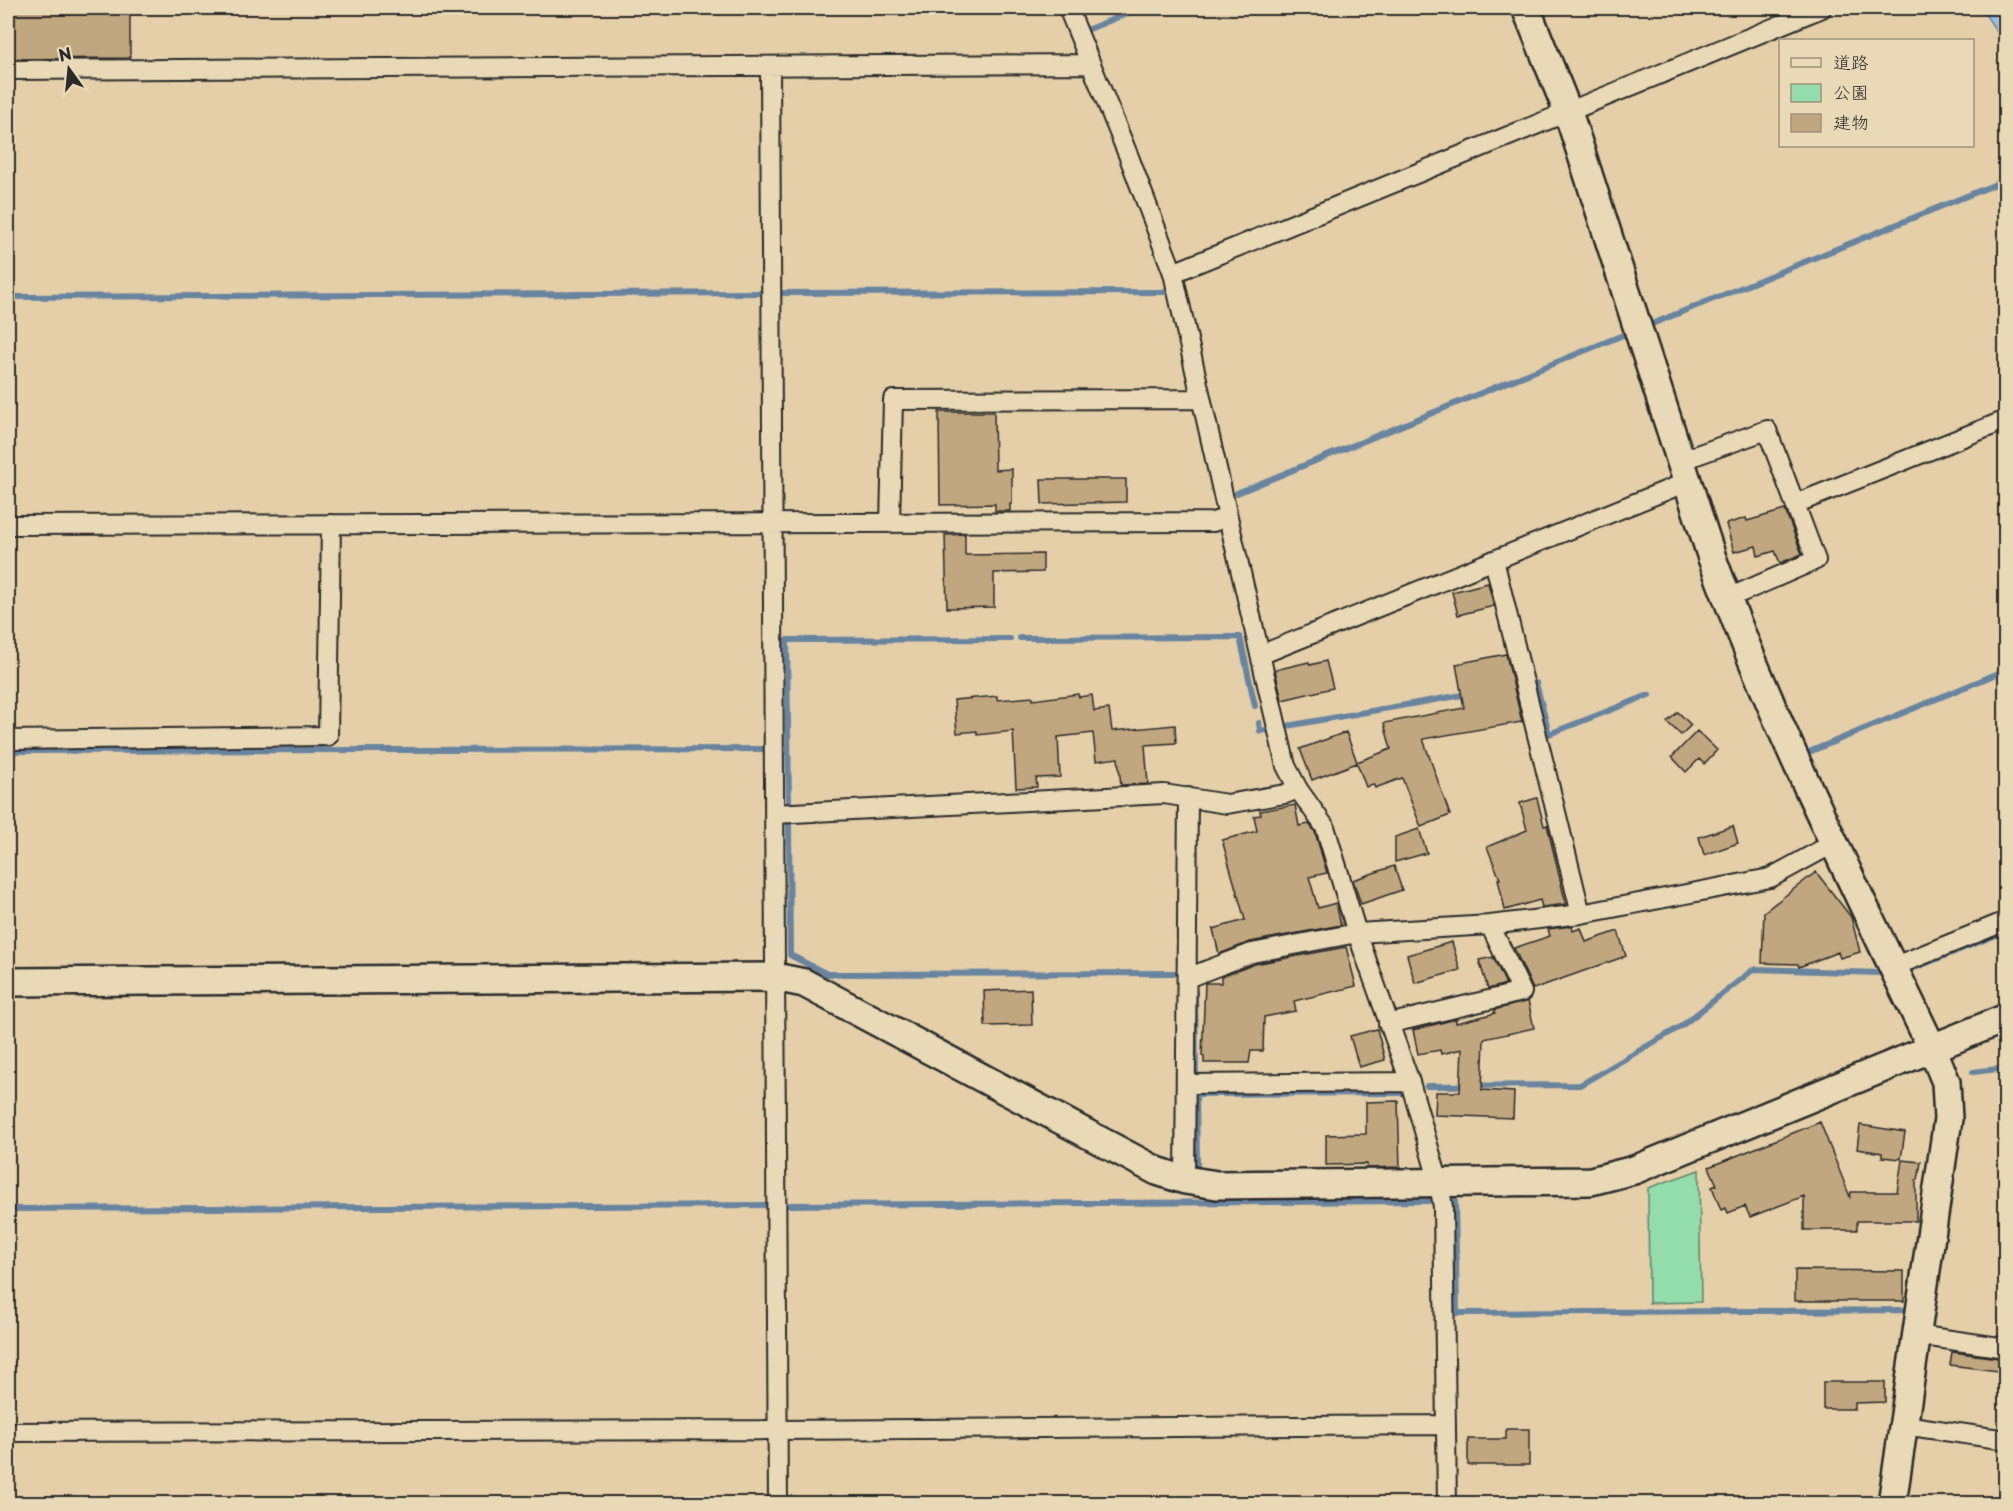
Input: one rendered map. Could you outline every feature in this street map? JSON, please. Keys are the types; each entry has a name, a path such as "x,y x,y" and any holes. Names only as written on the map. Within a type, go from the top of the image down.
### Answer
{"street":[{"path":"1068,8 1173,273 1287,766 1298,789 1325,827 1357,933 1410,1082 1439,1183 1443,1207 1447,1503"},
{"path":"1526,8 1568,112 1726,599 1791,752 1946,1082 1948,1119 1892,1503"},
{"path":"1173,273 1822,8"},
{"path":"8,70 1091,64"},
{"path":"770,67 778,1503"},
{"path":"890,523 893,400 1201,399"},
{"path":"1795,504 2006,420"},
{"path":"1260,655 1494,560 1684,472 1767,430 1816,560 1726,599"},
{"path":"8,525 1213,522 1228,517"},
{"path":"8,741 328,736 330,524"},
{"path":"1494,560 1581,914"},
{"path":"774,814 1164,795 1227,804 1285,794 1298,789"},
{"path":"1185,1180 1188,797"},
{"path":"1186,978 1252,953 1357,933 1490,925 1581,914 1770,878 1834,843"},
{"path":"1893,967 2006,921"},
{"path":"1388,1024 1522,992 1490,925"},
{"path":"8,982 775,977 804,983 1158,1171 1185,1180 1217,1185 1591,1181 1634,1170 2006,1018"},
{"path":"1186,1084 1410,1082"},
{"path":"1916,1335 2006,1348"},
{"path":"8,1432 1446,1425"},
{"path":"1904,1425 2006,1440"}],"green space":[{"path":"1699,1170 1701,1302 1649,1303 1648,1188"}],"water":[{"path":"1981,8 1996,8 2005,22 2005,44"}],"building":[{"path":"8,8 130,8 130,58 8,59"},
{"path":"939,412 994,412 995,470 1012,469 1010,511 995,511 995,504 940,505"},
{"path":"1041,479 1126,479 1126,502 1042,504"},
{"path":"1785,510 1802,554 1780,563 1775,551 1758,556 1756,546 1734,552 1726,524 1746,518 1747,521"},
{"path":"965,534 965,555 1043,554 1043,572 994,573 994,607 947,608 945,535"},
{"path":"1488,583 1494,606 1458,615 1452,592"},
{"path":"1506,654 1522,722 1423,739 1450,815 1421,827 1402,778 1375,788 1373,784 1366,787 1357,763 1312,780 1300,749 1346,732 1357,762 1391,749 1384,723 1464,708 1456,664"},
{"path":"1326,661 1333,688 1282,700 1275,670 1309,662 1310,665"},
{"path":"1078,694 1079,697 1092,695 1094,711 1109,709 1112,731 1175,725 1176,743 1145,745 1148,784 1121,785 1118,758 1096,761 1093,733 1058,737 1060,777 1036,778 1037,787 1016,788 1013,731 977,735 977,731 957,733 954,700 997,696 997,700 1033,697 1033,700"},
{"path":"1678,712 1691,725 1681,735 1667,722"},
{"path":"1697,731 1717,750 1704,764 1699,759 1686,772 1672,757"},
{"path":"1537,798 1544,826 1547,825 1566,904 1542,907 1540,900 1505,910 1498,879 1500,879 1487,847 1527,830 1520,803"},
{"path":"1295,805 1299,826 1309,824 1315,832 1327,873 1309,877 1318,908 1336,903 1341,925 1250,942 1219,954 1213,929 1245,920 1222,840 1257,831 1254,816 1261,815 1260,811"},
{"path":"1733,826 1738,843 1704,855 1699,837"},
{"path":"1419,829 1427,853 1395,862 1395,837"},
{"path":"1394,866 1402,890 1361,904 1353,880"},
{"path":"1816,872 1851,917 1860,952 1840,958 1838,952 1799,967 1798,964 1762,963 1764,912"},
{"path":"1572,926 1573,931 1581,928 1586,942 1618,931 1626,956 1533,989 1514,948 1550,936 1548,929"},
{"path":"1452,942 1460,970 1415,983 1407,955"},
{"path":"1346,947 1356,986 1294,1001 1296,1011 1264,1017 1263,1051 1251,1051 1249,1063 1204,1063 1204,1056 1202,1056 1205,983 1221,983 1221,977 1255,964"},
{"path":"1493,957 1506,984 1488,989 1479,960"},
{"path":"1031,989 1032,1025 985,1026 984,991"},
{"path":"1528,1001 1534,1028 1484,1039 1482,1090 1514,1092 1513,1118 1435,1115 1436,1092 1460,1092 1462,1049 1441,1054 1440,1050 1418,1054 1413,1030 1456,1019 1456,1023 1488,1015 1495,1013 1494,1010"},
{"path":"1377,1029 1385,1060 1359,1067 1350,1036"},
{"path":"1398,1101 1400,1167 1367,1168 1367,1164 1326,1165 1326,1135 1366,1134 1366,1102"},
{"path":"1820,1122 1850,1197 1851,1192 1897,1192 1902,1160 1921,1162 1918,1180 1916,1180 1916,1221 1857,1221 1857,1230 1804,1230 1804,1196 1750,1217 1745,1206 1728,1213 1726,1208 1721,1210 1712,1187 1717,1185 1709,1167"},
{"path":"1860,1125 1905,1132 1901,1159 1882,1157 1882,1153 1857,1149"},
{"path":"1795,1270 1904,1271 1904,1301 1795,1301"},
{"path":"1952,1352 2006,1359 2006,1372 1950,1365"},
{"path":"1823,1382 1885,1382 1885,1402 1855,1403 1855,1409 1823,1409"},
{"path":"1506,1429 1529,1429 1529,1465 1468,1465 1468,1439 1506,1439"}],"waterway":[{"path":"1089,29 1141,8"},
{"path":"1647,326 2006,180"},
{"path":"778,293 1164,292"},
{"path":"8,297 762,293"},
{"path":"1237,493 1623,335"},
{"path":"1020,638 1240,637 1255,706"},
{"path":"789,804 787,640 1010,639"},
{"path":"1809,752 2006,670"},
{"path":"1530,684 1536,683 1549,734 1649,695"},
{"path":"1281,727 1468,694"},
{"path":"1259,723 1260,731 1266,730"},
{"path":"8,751 765,749"},
{"path":"789,823 790,955 827,974 1176,973"},
{"path":"1917,967 2006,931"},
{"path":"1427,1086 1580,1085 1680,1027 1754,969 1880,973"},
{"path":"1195,992 1196,1075"},
{"path":"1973,1072 2006,1068"},
{"path":"1196,1092 1197,1168"},
{"path":"1196,1094 1401,1093"},
{"path":"786,1205 1432,1201"},
{"path":"1455,1201 1457,1313 1911,1310 1911,1313"},
{"path":"8,1209 770,1205"}]}
